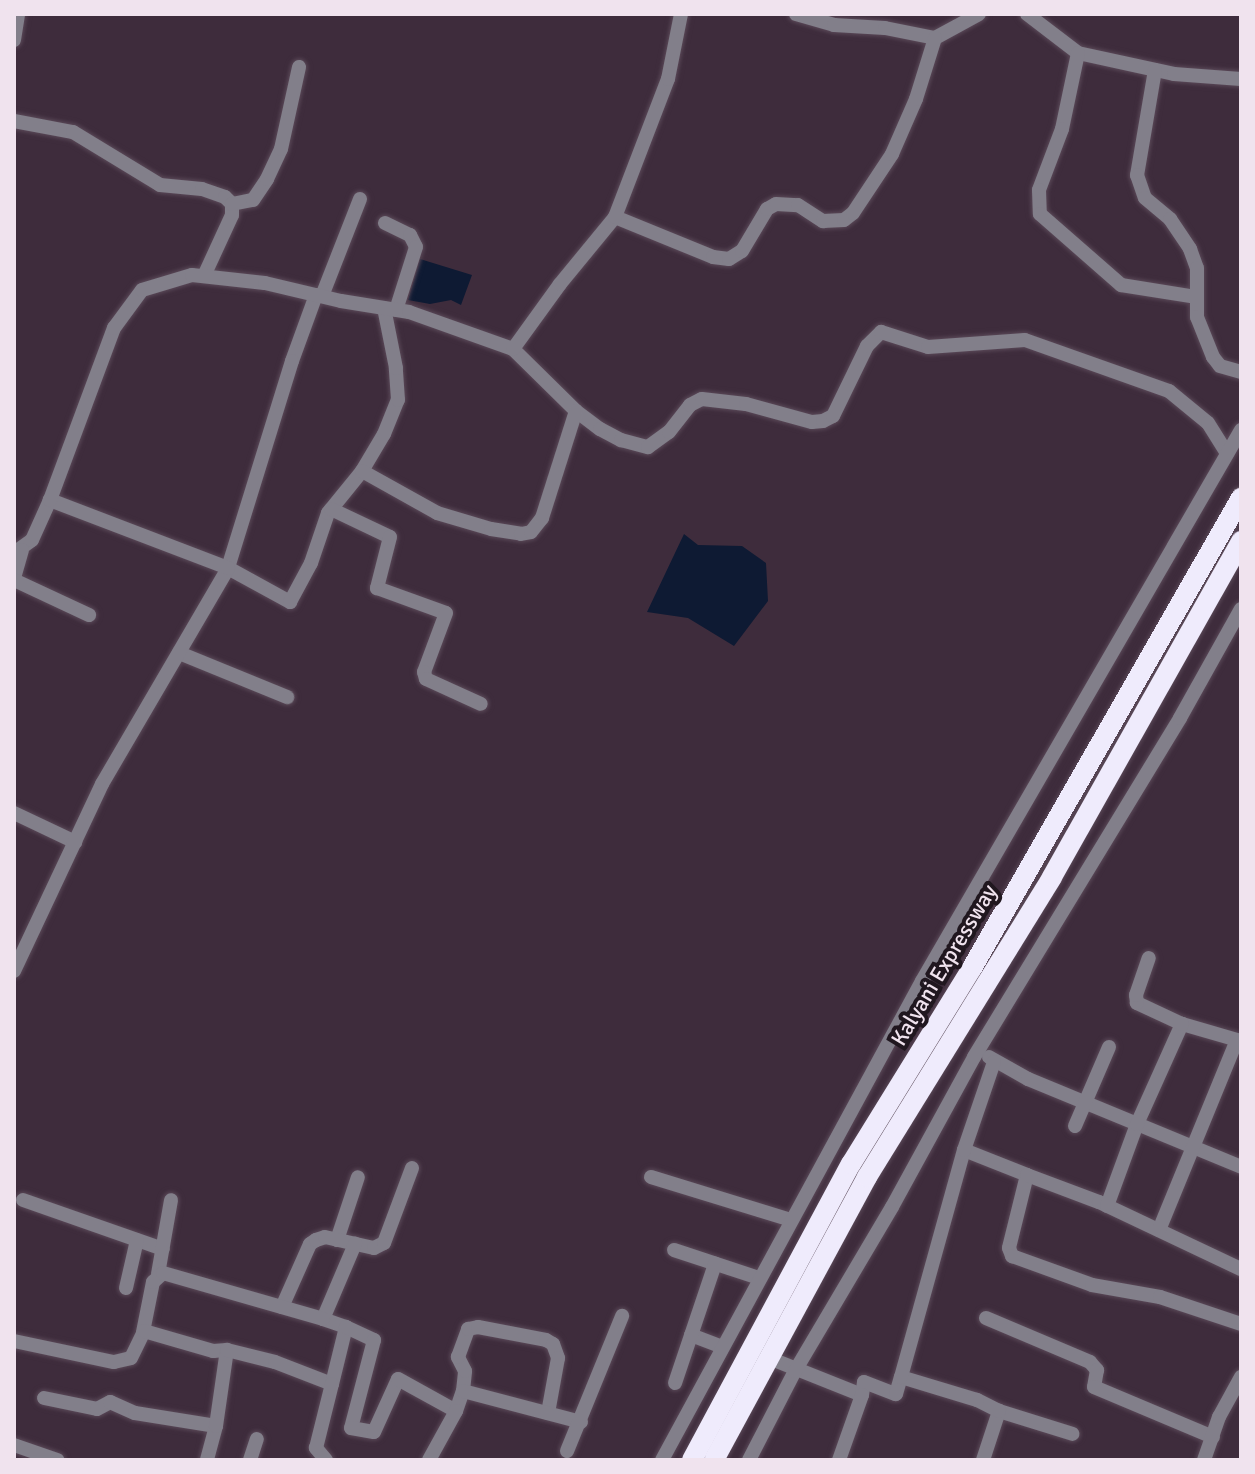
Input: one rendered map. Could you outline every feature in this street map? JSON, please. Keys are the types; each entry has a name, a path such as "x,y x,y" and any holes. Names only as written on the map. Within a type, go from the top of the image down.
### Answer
{"highway":[{"name":"Kalyani Expressway","path":"692,1460 851,1164 972,968 1241,498"},
{"name":"Kalyani Expressway","path":"714,1460 867,1177 1052,877 1239,549"}],"street":[{"path":"14,40 18,14"},
{"path":"513,349 560,284 615,217 668,79 681,14"},
{"path":"796,14 834,25 885,28 935,38 979,14"},
{"path":"1027,14 1078,53 1155,70 1241,79"},
{"path":"615,217 713,257 729,259 742,251 767,209 776,204 798,205 823,221 844,220 853,213 892,154 916,99 935,38"},
{"path":"1078,53 1062,129 1039,190 1040,214 1121,285 1197,297"},
{"path":"14,121 73,132 160,185 216,192 232,204 253,200 267,179 281,149 299,67"},
{"path":"1155,70 1137,175 1145,198 1170,219 1190,249 1197,268 1197,317 1213,357 1220,366 1241,372"},
{"path":"316,295 322,296 360,199"},
{"path":"204,276 226,231 232,204"},
{"path":"50,500 228,568 290,602 311,563 331,509 362,471 384,434 398,400 390,309 416,247 410,235 385,223"},
{"path":"89,615 14,579 18,551 32,540 50,500 114,328 142,290 192,275 265,283 390,309 513,349 576,411 621,440 648,447 669,432 690,405 702,399 746,404 812,422 823,421 833,416 867,346 881,332 928,347 1025,340 1169,391 1208,423 1227,453"},
{"path":"14,971 102,784 228,568 268,433 316,295"},
{"path":"362,471 437,513 491,529 521,534 531,532 542,518 576,411"},
{"path":"662,1460 922,981 1241,430"},
{"path":"331,509 390,537 377,588 446,613 424,672 426,679 481,704"},
{"path":"749,1460 795,1371 978,1050 1180,718 1241,609"},
{"path":"179,653 287,697"},
{"path":"14,813 75,842"},
{"path":"1149,958 1136,995 1137,1003 1182,1024 1239,1041 1159,1230"},
{"path":"1107,1206 1137,1124 1182,1024"},
{"path":"1075,1126 1109,1047"},
{"path":"978,1050 994,1062 1241,1167"},
{"path":"839,1460 864,1382 896,1394 964,1150 994,1062"},
{"path":"964,1150 1107,1206 1241,1269"},
{"path":"282,1307 310,1244 325,1237 378,1248 384,1243 412,1168"},
{"path":"1027,1175 1009,1248 1012,1256 1092,1285 1160,1297 1241,1324"},
{"path":"337,1240 358,1177"},
{"path":"651,1177 791,1220"},
{"path":"23,1200 163,1249"},
{"path":"14,1341 123,1362 136,1353 153,1282 158,1274 171,1200"},
{"path":"126,1288 137,1240"},
{"path":"323,1319 355,1244"},
{"path":"674,1250 759,1278"},
{"path":"675,1383 715,1264"},
{"path":"158,1274 323,1319 374,1340 351,1428 374,1432 398,1379 456,1411"},
{"path":"567,1451 622,1316"},
{"path":"986,1318 1090,1362 1097,1370 1094,1387 1213,1437"},
{"path":"326,1460 316,1448 346,1327"},
{"path":"429,1460 456,1411 463,1391 465,1371 458,1357 468,1329 478,1327 553,1344 558,1358 548,1413"},
{"path":"143,1332 213,1351 227,1350 275,1362 332,1384"},
{"path":"691,1335 722,1347"},
{"path":"207,1460 216,1426 227,1350"},
{"path":"769,1358 795,1371 862,1395"},
{"path":"901,1377 1073,1434"},
{"path":"1204,1460 1219,1417 1241,1377"},
{"path":"463,1391 581,1422"},
{"path":"44,1398 97,1409 110,1402 135,1413 216,1426"},
{"path":"983,1460 999,1411"},
{"path":"250,1460 257,1439"},
{"path":"14,1445 57,1460"}],"water":[{"path":"420,259 472,275 461,305 451,300 430,304 408,300"},
{"path":"684,534 698,545 742,546 766,563 768,601 734,646 688,618 647,612"}]}
